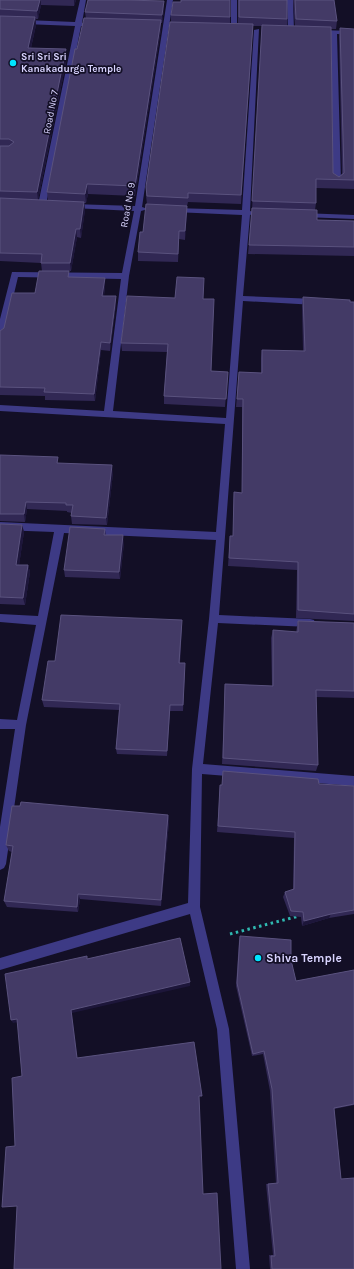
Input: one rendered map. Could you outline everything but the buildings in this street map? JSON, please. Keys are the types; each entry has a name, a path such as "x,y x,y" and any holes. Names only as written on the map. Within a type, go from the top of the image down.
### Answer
{"street":[{"name":"Road No 7","path":"43,205 83,0"},
{"name":"Road No 9","path":"108,414 125,276 138,208 170,0"},
{"path":"234,0 234,29"},
{"path":"290,0 288,31 298,32"},
{"path":"0,21 102,25"},
{"path":"226,29 242,29"},
{"path":"243,1269 223,1029 194,907 197,769 214,619 219,536 230,421 246,213 256,30"},
{"path":"313,32 354,33"},
{"path":"334,33 337,182"},
{"path":"66,206 153,209"},
{"path":"169,210 261,213"},
{"path":"298,215 354,217"},
{"path":"0,336 3,315 15,274 125,276"},
{"path":"239,298 323,302"},
{"path":"0,408 230,421"},
{"path":"0,526 219,536"},
{"path":"0,864 21,725 60,528"},
{"path":"0,618 42,621"},
{"path":"214,619 323,624"},
{"path":"0,724 21,725"},
{"path":"197,769 354,781"},
{"path":"0,964 194,907"}],"path":[{"path":"230,934 303,915"}],"place":[{"name":"Sri Sri Sri Kanakadurga Temple","path":"13,63"},
{"name":"Shiva Temple","path":"258,958"}]}
